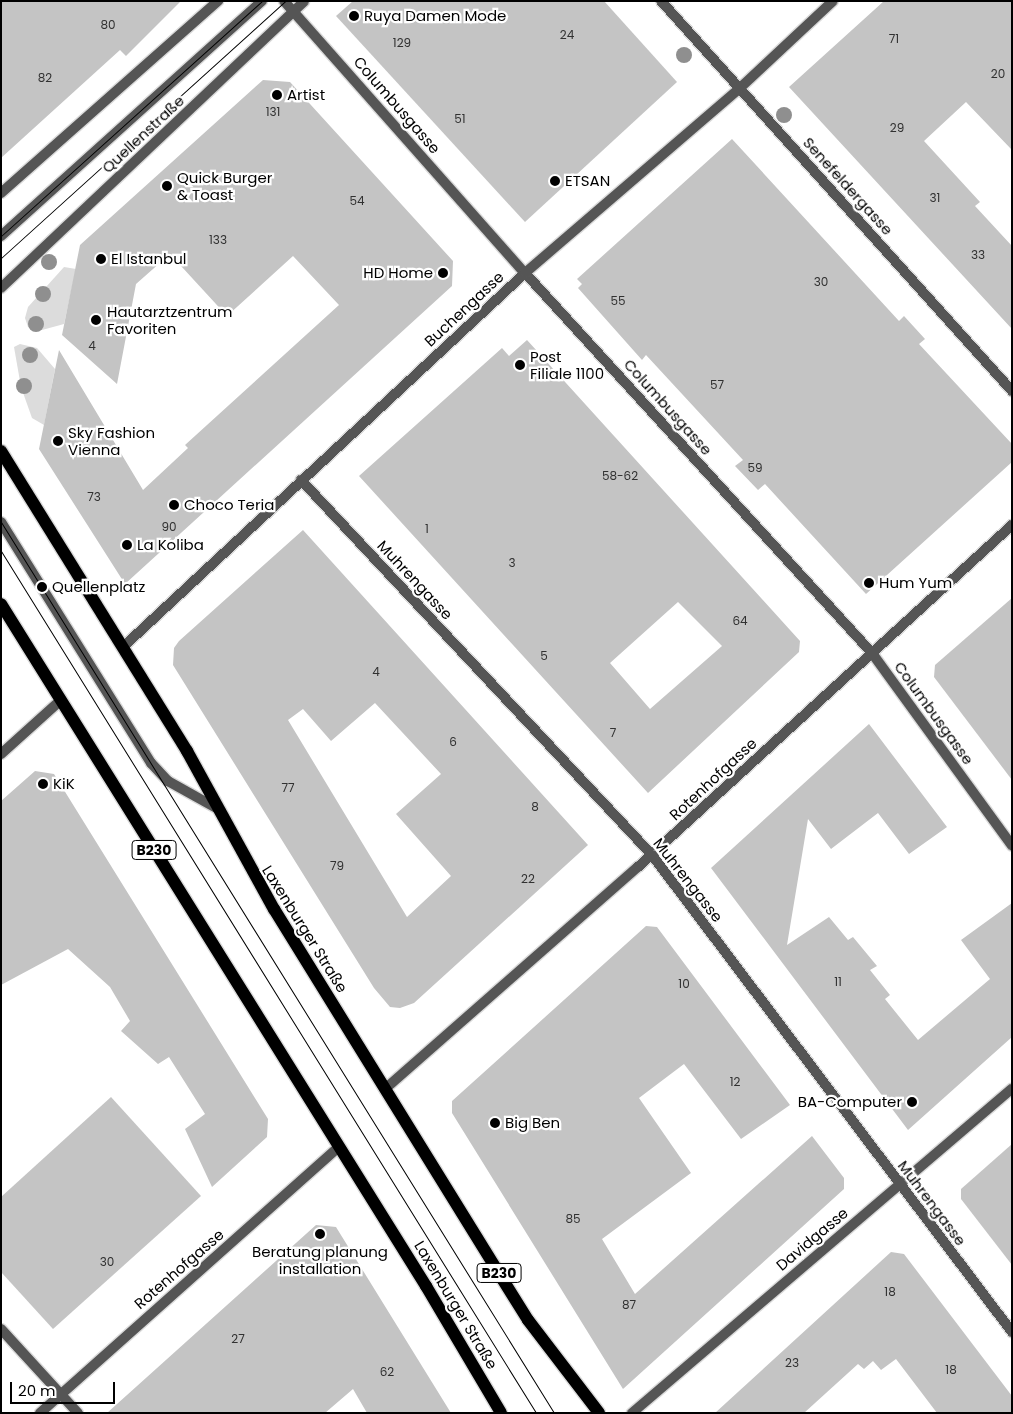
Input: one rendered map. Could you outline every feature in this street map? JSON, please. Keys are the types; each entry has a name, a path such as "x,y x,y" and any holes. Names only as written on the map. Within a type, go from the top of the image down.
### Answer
{"main road":[{"name":"Laxenburger Straße","path":"1,451 123,647 218,809 255,878 528,1320 598,1413"},
{"name":"Laxenburger Straße","path":"1,604 339,1147 501,1413"}],"street":[{"path":"1,193 218,1"},
{"path":"1,236 262,1"},
{"name":"Columbusgasse","path":"284,1 526,273 872,653 1012,846"},
{"name":"Quellenstraße","path":"1,288 295,12 304,1"},
{"name":"Senefeldergasse","path":"661,1 1012,391"},
{"name":"Buchengasse","path":"123,647 300,480 526,273 740,88 832,1"},
{"name":"Muhrengasse","path":"300,480 652,855 1012,1332"},
{"path":"1,522 151,764 168,781 218,809"},
{"name":"Rotenhofgasse","path":"385,1089 652,855 1012,525"},
{"path":"1,754 61,700"},
{"name":"Davidgasse","path":"632,1413 1012,1089"},
{"name":"Rotenhofgasse","path":"40,1413 339,1147"},
{"path":"1,1329 78,1413"}],"shaded area":[{"path":"64,267 76,269 64,324 42,330 28,327 25,318 28,307"},
{"path":"20,344 37,348 55,369 44,425 32,418 21,387 14,347"}],"building":[{"path":"1,1 181,1 126,56 120,50 1,158"},
{"path":"353,1 604,1 677,82 525,222 336,16"},
{"path":"884,1 1012,1 1012,150 966,102 924,141 980,202 975,206 1012,246 1012,329 789,87"},
{"path":"263,80 290,82 453,261 452,286 125,584 39,449 59,350 143,490 188,448 185,445 339,305 293,256 227,316 170,254 136,284 117,384 62,335 80,245"},
{"path":"732,139 899,321 904,316 925,339 919,344 1012,444 1012,462 866,594 765,484 758,490 735,466 743,460 646,355 642,360 578,288 582,284 577,279"},
{"path":"527,340 800,641 799,652 648,793 359,476 502,348 509,356","holes":["678,602 722,646 650,709 610,663"]},
{"path":"303,530 588,845 414,1003 400,1008 390,1007 374,988 173,665 174,648 179,641","holes":["375,703 441,774 396,814 451,876 407,917 288,720 303,709 331,741"]},
{"path":"1012,598 1012,780 934,677 935,665"},
{"path":"869,724 947,827 909,854 878,813 831,849 808,819 787,945 829,917 848,940 853,937 877,966 870,970 890,995 885,999 918,1040 990,979 961,940 1012,903 1012,1037 908,1130 711,868"},
{"path":"35,771 54,774 268,1119 267,1137 212,1187 185,1129 205,1114 169,1057 158,1064 121,1031 130,1021 110,987 68,949 1,985 1,801"},
{"path":"646,926 657,927 790,1105 741,1139 684,1064 639,1098 691,1173 602,1239 635,1294 812,1136 844,1178 844,1189 623,1389 452,1113 452,1101"},
{"path":"111,1097 201,1196 53,1329 1,1272 1,1197"},
{"path":"1012,1144 1012,1265 961,1199 961,1189"},
{"path":"316,1225 336,1227 451,1413 367,1413 353,1389 325,1413 107,1413"},
{"path":"891,1252 904,1254 1012,1396 1012,1413 937,1413 896,1359 881,1370 873,1361 864,1369 858,1364 804,1413 715,1413"}],"tram line":[{"path":"1,236 262,1"},
{"path":"1,258 285,1"},
{"path":"1,522 554,1413"},
{"path":"1,551 536,1413"}],"place":[{"name":"Ruya Damen Mode","path":"354,16"},
{"name":"Artist","path":"277,95"},
{"name":"ETSAN","path":"555,181"},
{"name":"Quick Burger & Toast","path":"167,186"},
{"name":"El Istanbul","path":"101,259"},
{"name":"HD Home","path":"443,273"},
{"name":"Hautarztzentrum Favoriten","path":"96,320"},
{"name":"Post Filiale 1100","path":"520,365"},
{"name":"Sky Fashion Vienna","path":"58,441"},
{"name":"Choco Teria","path":"174,505"},
{"name":"La Koliba","path":"127,545"},
{"name":"Hum Yum","path":"869,583"},
{"name":"Quellenplatz","path":"42,587"},
{"name":"KiK","path":"43,784"},
{"name":"BA-Computer","path":"912,1102"},
{"name":"Big Ben","path":"495,1123"},
{"name":"Beratung planung installation","path":"320,1234"}]}
